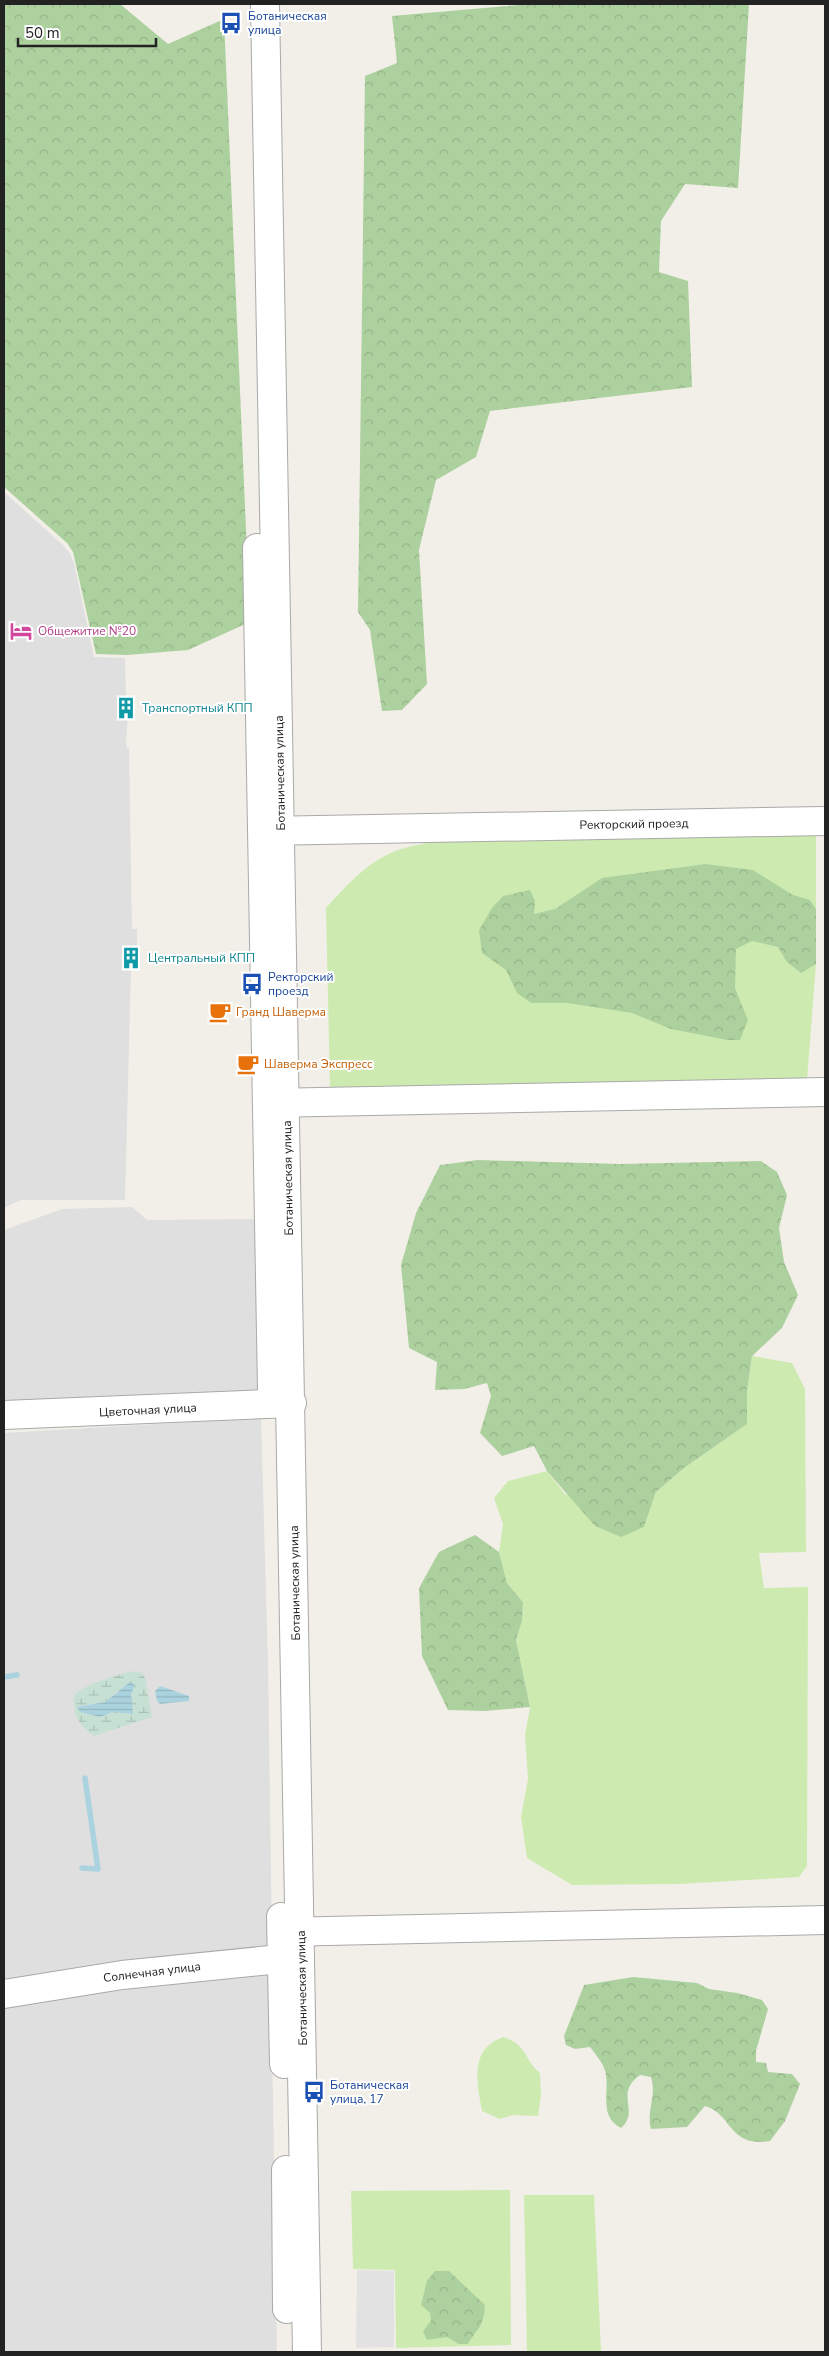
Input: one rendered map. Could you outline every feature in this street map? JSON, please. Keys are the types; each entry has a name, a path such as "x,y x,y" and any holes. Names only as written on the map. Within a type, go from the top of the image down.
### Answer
{"street":[{"name":"Ботаническая улица","path":"247,4 272,831"},
{"name":"Ботаническая улица","path":"265,4 272,831 291,1944 307,2352"},
{"name":"Ректорский проезд","path":"272,831 825,821"},
{"path":"277,1103 825,1092"},
{"name":"Цветочная улица","path":"4,1415 282,1403"},
{"name":"Солнечная улица","path":"4,1994 122,1975 291,1944 825,1920"},
{"name":"Ботаническая улица","path":"288,2352 291,1944"}],"shaded area":[{"path":"4,492 64,546 70,554 74,563 94,657 125,658 126,701 132,701 133,715 128,715 126,742 127,748 129,748 132,929 137,929 137,968 131,968 125,1200 21,1200 4,1208"},
{"path":"132,1207 147,1220 257,1219 259,1390 4,1404 4,1230 62,1209"},
{"path":"261,1418 268,1662 272,1947 4,1985 4,1433"},
{"path":"271,1970 277,2352 4,2352 4,2006"},
{"path":"357,2270 394,2271 394,2347 356,2348"}],"green space":[{"path":"4,4 120,4 168,44 224,19 250,622 188,650 127,655 96,654 73,552 67,543 4,487"},
{"path":"530,4 749,4 738,188 685,184 661,221 659,272 688,281 692,387 490,411 476,457 436,480 419,550 427,684 402,710 382,711 370,630 358,612 365,76 397,63 392,16"},
{"path":"811,834 816,836 816,964 807,1080 330,1088 326,908 356,876 383,857 402,849 431,842"},
{"path":"705,864 753,870 793,895 810,900 816,909 816,964 801,973 786,961 778,947 752,941 736,949 735,988 748,1020 740,1040 727,1040 671,1029 632,1013 568,1003 531,1003 517,993 506,970 482,953 479,930 492,908 503,896 530,890 535,901 534,914 555,909 602,878"},
{"path":"478,1160 619,1164 761,1161 777,1172 787,1195 779,1228 784,1262 798,1295 782,1328 752,1356 747,1391 747,1424 684,1468 656,1492 644,1527 621,1537 595,1526 547,1471 534,1446 502,1456 480,1433 491,1396 487,1383 464,1389 435,1390 437,1362 409,1348 401,1265 416,1213 440,1165"},
{"path":"752,1356 792,1363 805,1389 806,1552 759,1553 764,1588 808,1587 807,1866 799,1877 680,1884 572,1885 527,1858 521,1817 528,1779 525,1735 530,1707 516,1640 522,1621 523,1602 507,1583 499,1552 503,1524 494,1498 508,1481 547,1471 565,1494 644,1527 656,1492 684,1468 747,1424 747,1391"},
{"path":"475,1535 499,1552 507,1583 523,1602 522,1621 516,1640 530,1707 485,1711 448,1710 422,1656 419,1588 439,1552"},
{"path":"136,1671 142,1673 145,1678 152,1717 94,1736 78,1719 74,1709 74,1695 95,1683","holes":["118,1690 131,1694 132,1714 113,1712 100,1717 77,1707 105,1702"]},
{"path":"633,1977 697,1983 709,1989 737,1993 762,2000 768,2009 756,2051 756,2062 766,2063 768,2072 792,2074 800,2084 785,2121 770,2141 756,2142 746,2140 738,2135 714,2110 705,2106 687,2127 651,2129 650,2116 653,2084 651,2077 640,2075 632,2082 628,2089 629,2115 626,2121 621,2128 614,2123 607,2111 607,2083 602,2064 590,2047 575,2049 566,2045 564,2036 584,1985"},
{"path":"503,2037 517,2044 540,2073 541,2096 538,2116 513,2115 500,2119 482,2111 477,2078 480,2058 492,2042"},
{"path":"510,2190 511,2345 396,2348 395,2270 353,2269 351,2191"},
{"path":"524,2195 594,2195 601,2352 527,2352"},
{"path":"435,2271 449,2271 485,2305 482,2323 468,2344 459,2344 447,2337 427,2340 423,2331 431,2321 430,2313 421,2305 427,2281"}],"water":[{"path":"130,1682 135,1685 131,1694 133,1714 113,1712 100,1717 80,1712 77,1707 105,1702"},
{"path":"160,1686 189,1696 189,1701 160,1704 157,1701 155,1691"}],"waterway":[{"path":"4,1677 17,1675"},
{"path":"82,1868 98,1869 85,1778"}],"place":[{"name":"Ботаническая улица","path":"231,23"},
{"name":"Общежитие №20","path":"21,631"},
{"name":"Транспортный КПП","path":"126,708"},
{"name":"Центральный КПП","path":"131,958"},
{"name":"Ректорский проезд","path":"252,984"},
{"name":"Гранд Шаверма","path":"220,1012"},
{"name":"Шаверма Экспресс","path":"248,1064"},
{"name":"Ботаническая улица, 17","path":"314,2092"}]}
